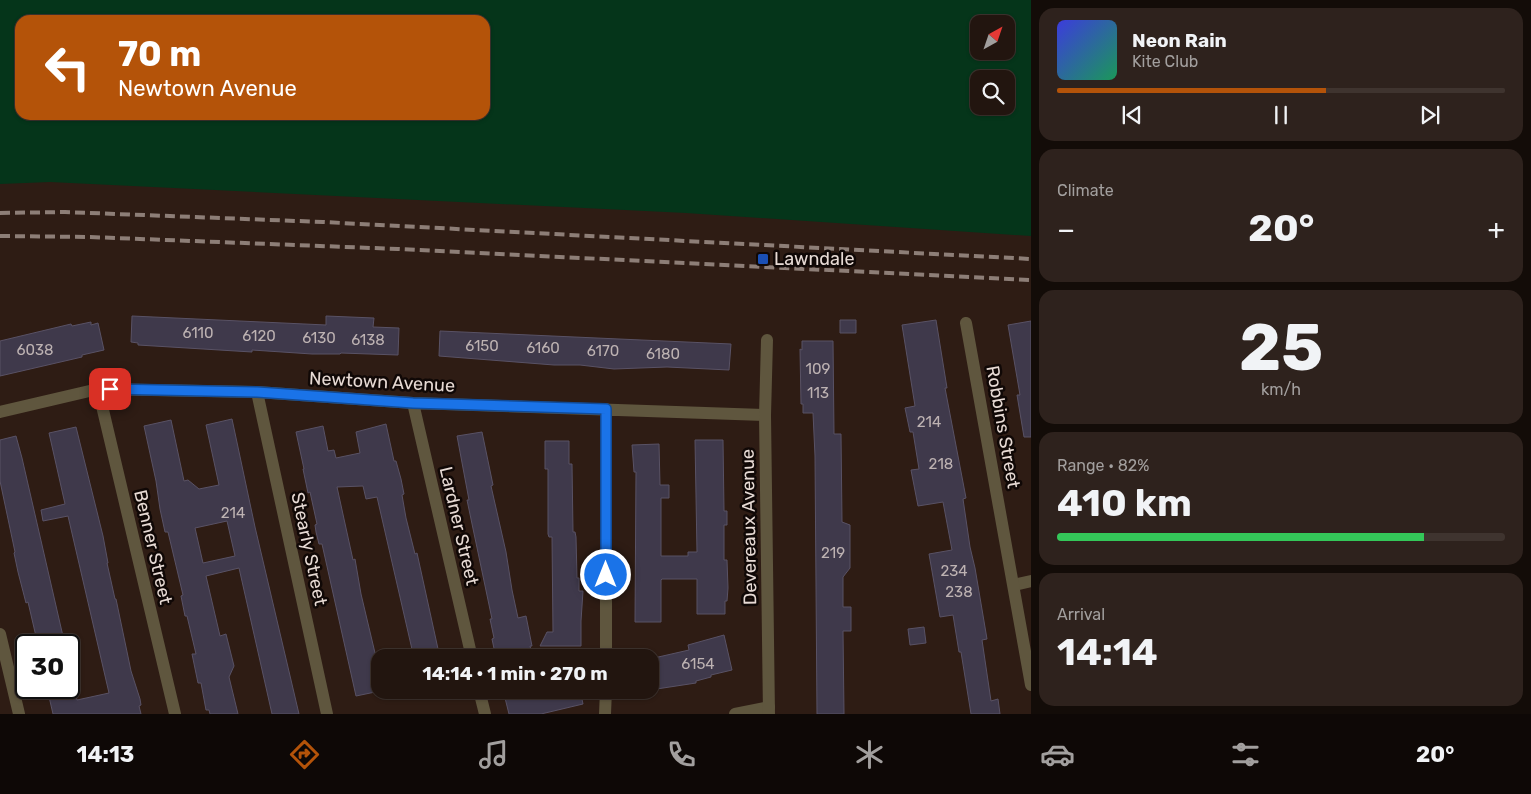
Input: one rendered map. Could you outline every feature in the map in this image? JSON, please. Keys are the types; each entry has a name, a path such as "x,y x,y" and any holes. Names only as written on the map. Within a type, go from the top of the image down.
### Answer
{"street":[{"name":"Robbins Street","path":"966,323 1031,685"},
{"name":"Devereaux Avenue","path":"767,340 765,415 769,711"},
{"name":"Newtown Avenue","path":"0,412 98,389 257,392 413,403 765,415"},
{"name":"Benner Street","path":"98,389 175,714"},
{"name":"Stearly Street","path":"257,392 327,714"},
{"name":"Lardner Street","path":"413,403 470,649"},
{"path":"606,409 606,649"},
{"path":"1014,585 1031,581"},
{"path":"0,634 19,714"},
{"path":"481,699 485,714"},
{"path":"605,714 606,699"},
{"path":"735,714 769,711"}],"green space":[{"path":"0,0 1031,0 1031,236 686,213 50,182 0,184"}],"building":[{"path":"132,316 326,325 326,316 374,318 373,327 399,328 398,355 312,354 252,350 252,352 138,345 138,343 131,342"},
{"path":"840,320 856,320 856,333 840,333"},
{"path":"936,320 947,388 945,388 966,498 963,499 970,547 987,639 982,640 991,701 998,699 1000,714 971,714 953,615 940,617 929,554 952,550 943,502 918,506 911,470 919,469 913,432 910,432 905,408 915,406 902,325"},
{"path":"1031,321 1031,437 1024,437 1017,395 1020,395 1008,325"},
{"path":"91,322 91,325 98,323 104,350 0,376 0,341 71,324 72,326"},
{"path":"440,331 731,344 729,370 667,367 614,369 439,356"},
{"path":"802,341 833,341 834,434 841,434 842,522 850,525 850,568 843,577 843,607 851,607 851,631 843,631 844,714 817,714 815,456 813,413 803,413 803,404 801,404 800,349 802,350"},
{"path":"232,419 299,714 272,714 239,568 206,576 220,636 226,634 234,666 229,677 238,714 210,714 209,710 206,710 201,683 198,683 192,654 196,654 187,616 185,616 181,596 183,595 168,532 165,532 144,426 171,420 184,481 188,480 199,489 219,485 206,425","holes":["227,521 235,556 203,563 195,528"]},
{"path":"386,424 394,461 396,461 401,479 406,518 415,554 417,553 438,649 412,649 377,497 366,499 363,486 337,487 374,649 371,649 371,693 356,696 322,544 319,544 316,532 315,525 317,524 310,492 308,493 296,432 323,426 328,451 334,450 336,458 360,453 356,432"},
{"path":"76,427 103,536 107,563 131,671 140,699 141,714 53,714 50,699 77,700 109,693 68,516 43,521 41,510 65,504 49,433"},
{"path":"482,432 518,618 526,616 532,646 530,646 531,649 494,649 490,619 492,619 467,500 469,500 457,436"},
{"path":"16,436 62,634 35,634 28,602 26,603 18,572 0,481 0,440"},
{"path":"695,440 723,440 724,511 727,511 727,525 724,525 724,560 727,560 728,588 725,614 697,614 697,579 662,579 661,622 635,622 636,472 634,472 632,445 659,444 660,485 669,485 669,498 661,498 661,556 688,556 688,552 697,552"},
{"path":"545,441 569,441 569,464 572,464 573,532 575,532 576,537 577,578 579,578 579,591 583,591 581,646 540,646 547,632 553,632 552,537 549,537 548,534 548,469 545,469"},
{"path":"924,627 926,643 910,645 908,629"},
{"path":"724,635 732,670 711,675 711,677 696,681 696,683 659,689 659,657 689,650 688,645"},
{"path":"505,699 582,699 583,704 541,714 509,714"}],"railway":[{"path":"0,213 65,212 323,222 1031,259"},
{"path":"0,236 90,237 398,249 1031,280"}],"place":[{"name":"Lawndale","path":"763,259"}],"route":[{"path":"110,389 257,392 413,403 606,409 606,575"}]}
